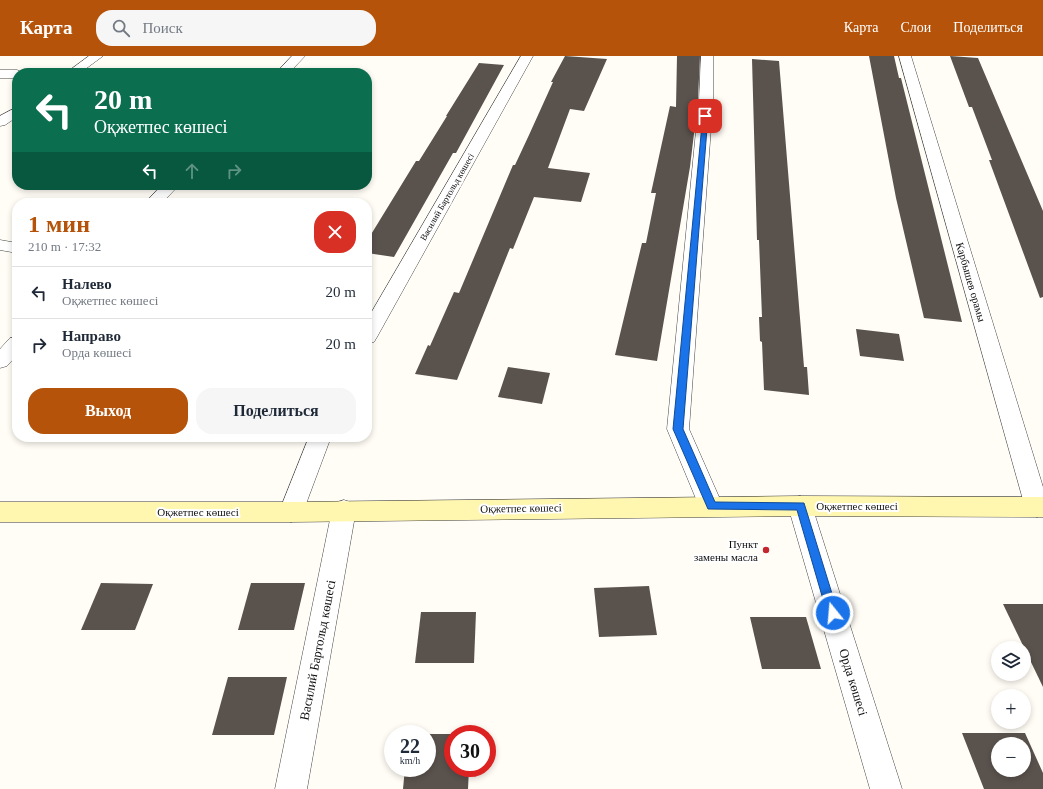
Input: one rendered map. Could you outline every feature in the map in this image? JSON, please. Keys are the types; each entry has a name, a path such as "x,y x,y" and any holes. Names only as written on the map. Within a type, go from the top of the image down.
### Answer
{"street":[{"path":"79,68 97,56"},
{"path":"287,68 299,56"},
{"name":"Василий Бартольд көшесі","path":"372,328 527,56"},
{"path":"707,56 706,100 678,429 711,506"},
{"name":"Карбышев орамы","path":"905,56 1040,507"},
{"path":"0,74 12,74"},
{"path":"0,122 12,114"},
{"path":"158,198 166,190"},
{"path":"0,245 12,247"},
{"path":"0,361 12,348"},
{"path":"292,512 318,442"},
{"name":"Оқжетпес көшесі","path":"0,512 292,512 344,510 711,506 1040,507"},
{"name":"Орда көшесі","path":"800,506 886,789"},
{"name":"Василий Бартольд көшесі","path":"291,789 344,510"}],"building":[{"path":"565,56 607,59 584,111 570,109 548,168 590,173 581,202 534,197 513,249 510,248 457,380 415,374 428,345 430,346 454,292 459,293 513,165 515,165 553,82 551,82"},
{"path":"677,56 700,56 698,100 690,167 657,361 615,355 642,243 646,243 656,193 651,193 670,106 676,107"},
{"path":"869,56 894,56 899,78 901,78 962,322 924,318 896,198"},
{"path":"950,56 978,58 1043,211 1043,297 1040,298 989,160 992,160 972,107 969,107"},
{"path":"752,59 779,61 804,367 807,367 809,395 764,390 762,342 760,341 759,317 762,317 759,240 757,240"},
{"path":"479,63 504,65 456,153 453,153 394,257 372,254 372,233 416,161 419,161"},
{"path":"856,329 899,334 904,361 860,356"},
{"path":"508,367 550,373 542,404 498,397"},
{"path":"101,583 153,584 135,630 81,630"},
{"path":"251,583 305,583 294,630 238,630"},
{"path":"649,586 657,635 599,637 594,588"},
{"path":"1003,604 1043,604 1043,687 1031,662 1031,641 1021,641"},
{"path":"421,612 476,612 474,663 415,663"},
{"path":"750,617 806,617 821,669 762,669"},
{"path":"228,677 287,677 274,735 212,735"},
{"path":"962,733 1025,733 1027,737 991,737 991,777 1031,777 1031,746 1043,773 1043,789 984,789"},
{"path":"436,734 444,734 444,777 469,777 468,789 403,789 404,777 436,777"}],"place":[{"name":"Пункт замены масла","path":"766,550"}],"route":[{"path":"705,116 678,429 711,506 800,506 833,613"}]}
